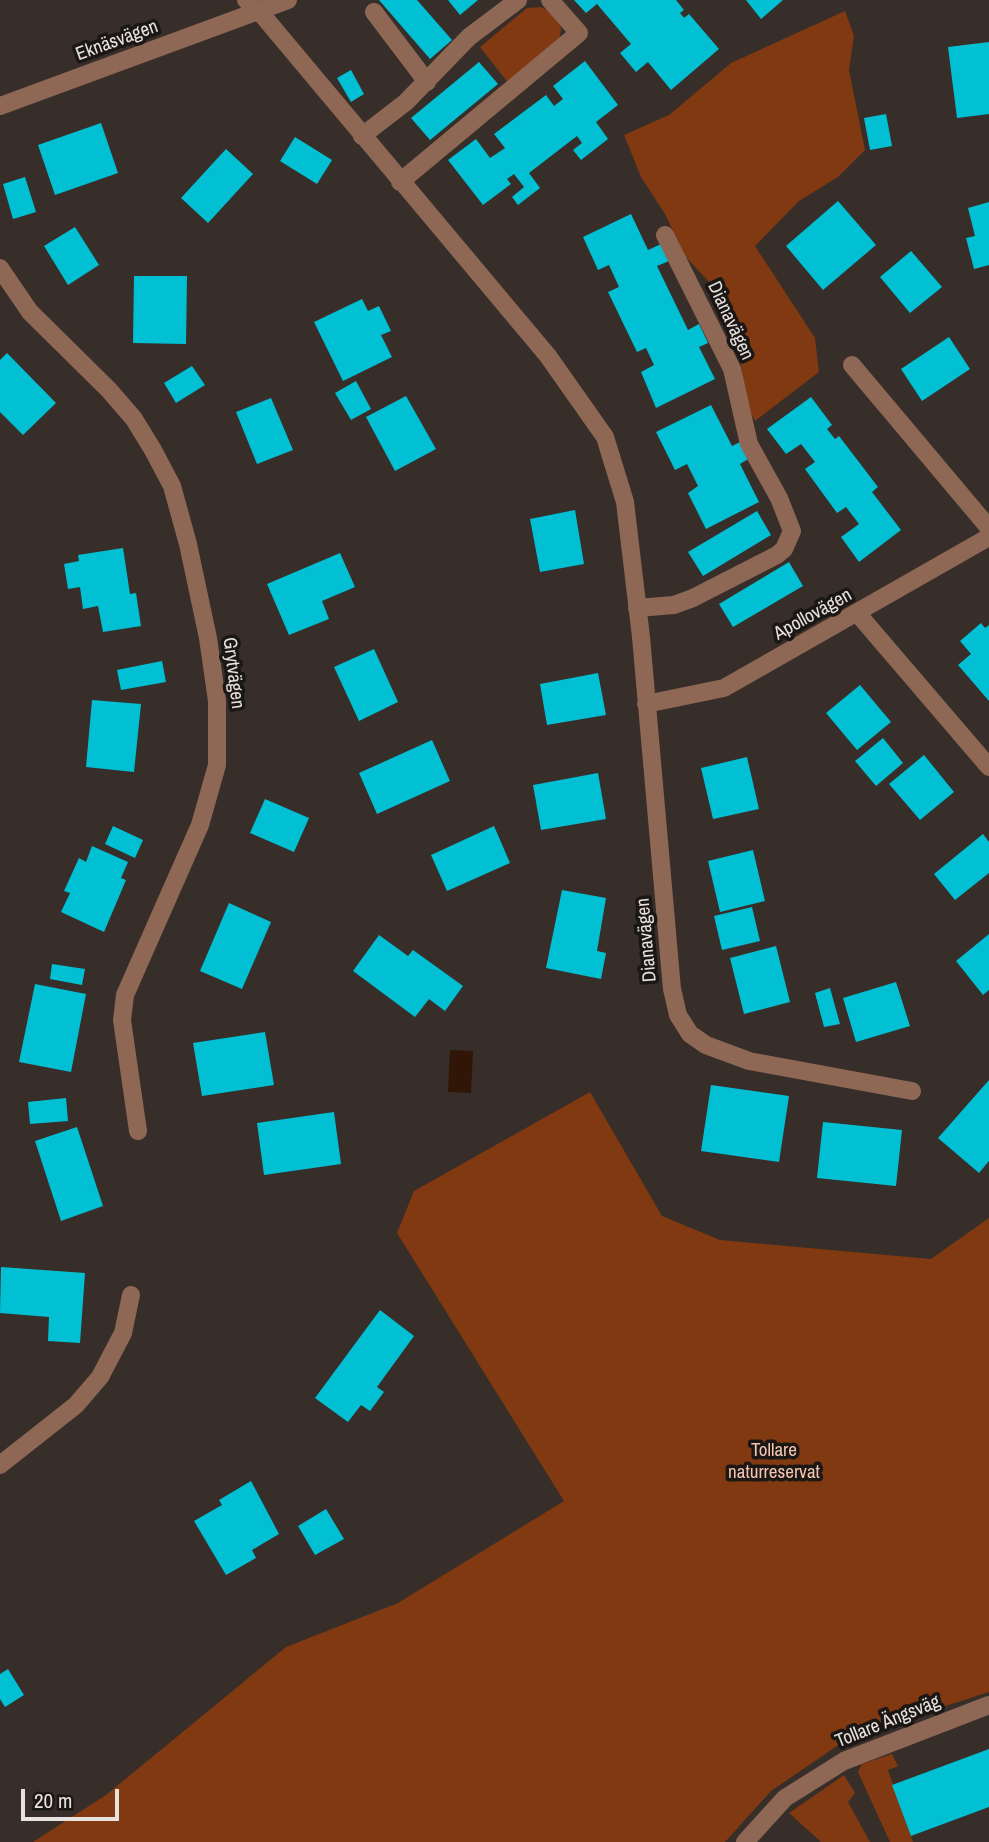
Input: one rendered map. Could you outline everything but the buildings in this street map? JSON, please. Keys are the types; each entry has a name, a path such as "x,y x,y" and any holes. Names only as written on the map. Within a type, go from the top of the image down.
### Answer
{"street":[{"name":"Eknäsvägen","path":"0,106 253,6 288,0"},
{"path":"362,136 406,102 469,37 518,0"},
{"path":"400,182 579,33 551,0"},
{"name":"Dianavägen","path":"253,6 548,356 605,438 625,502 672,989 678,1015 690,1034 706,1045 749,1061 912,1091"},
{"path":"374,12 427,82"},
{"name":"Dianavägen","path":"637,608 674,606 704,593 777,555 784,550 792,531 779,498 749,444 732,369 665,235"},
{"name":"Grytvägen","path":"0,268 30,312 134,419 153,450 172,485 208,638 219,738 212,785 200,825 125,996 122,1020 138,1131"},
{"path":"852,365 989,528"},
{"name":"Apollovägen","path":"646,704 724,688 989,537"},
{"path":"858,614 989,767"},
{"path":"0,1465 76,1405 100,1377 123,1334 131,1295"},
{"name":"Tollare Ängsväg","path":"745,1842 785,1798 844,1761 989,1705"}],"green space":[{"path":"541,7 558,16 561,29 559,42 509,84 480,47 527,8"},
{"path":"845,11 854,36 849,70 865,150 838,177 799,201 755,246 815,338 819,372 755,421 745,401 739,346 732,327 711,284 685,256 665,214 641,177 624,135 669,115 731,63"},
{"name":"Tollare naturreservat","path":"590,1092 662,1216 720,1240 931,1259 989,1218 989,1692 850,1737 771,1791 725,1842 33,1842 106,1795 286,1647 398,1603 564,1501 397,1233 414,1191"},
{"path":"892,1754 898,1766 888,1770 913,1842 890,1842 858,1772 862,1764"},
{"path":"844,1775 855,1793 848,1802 870,1842 821,1842 789,1813"}],"shaded area":[{"path":"450,1050 473,1051 471,1093 448,1092"}]}
